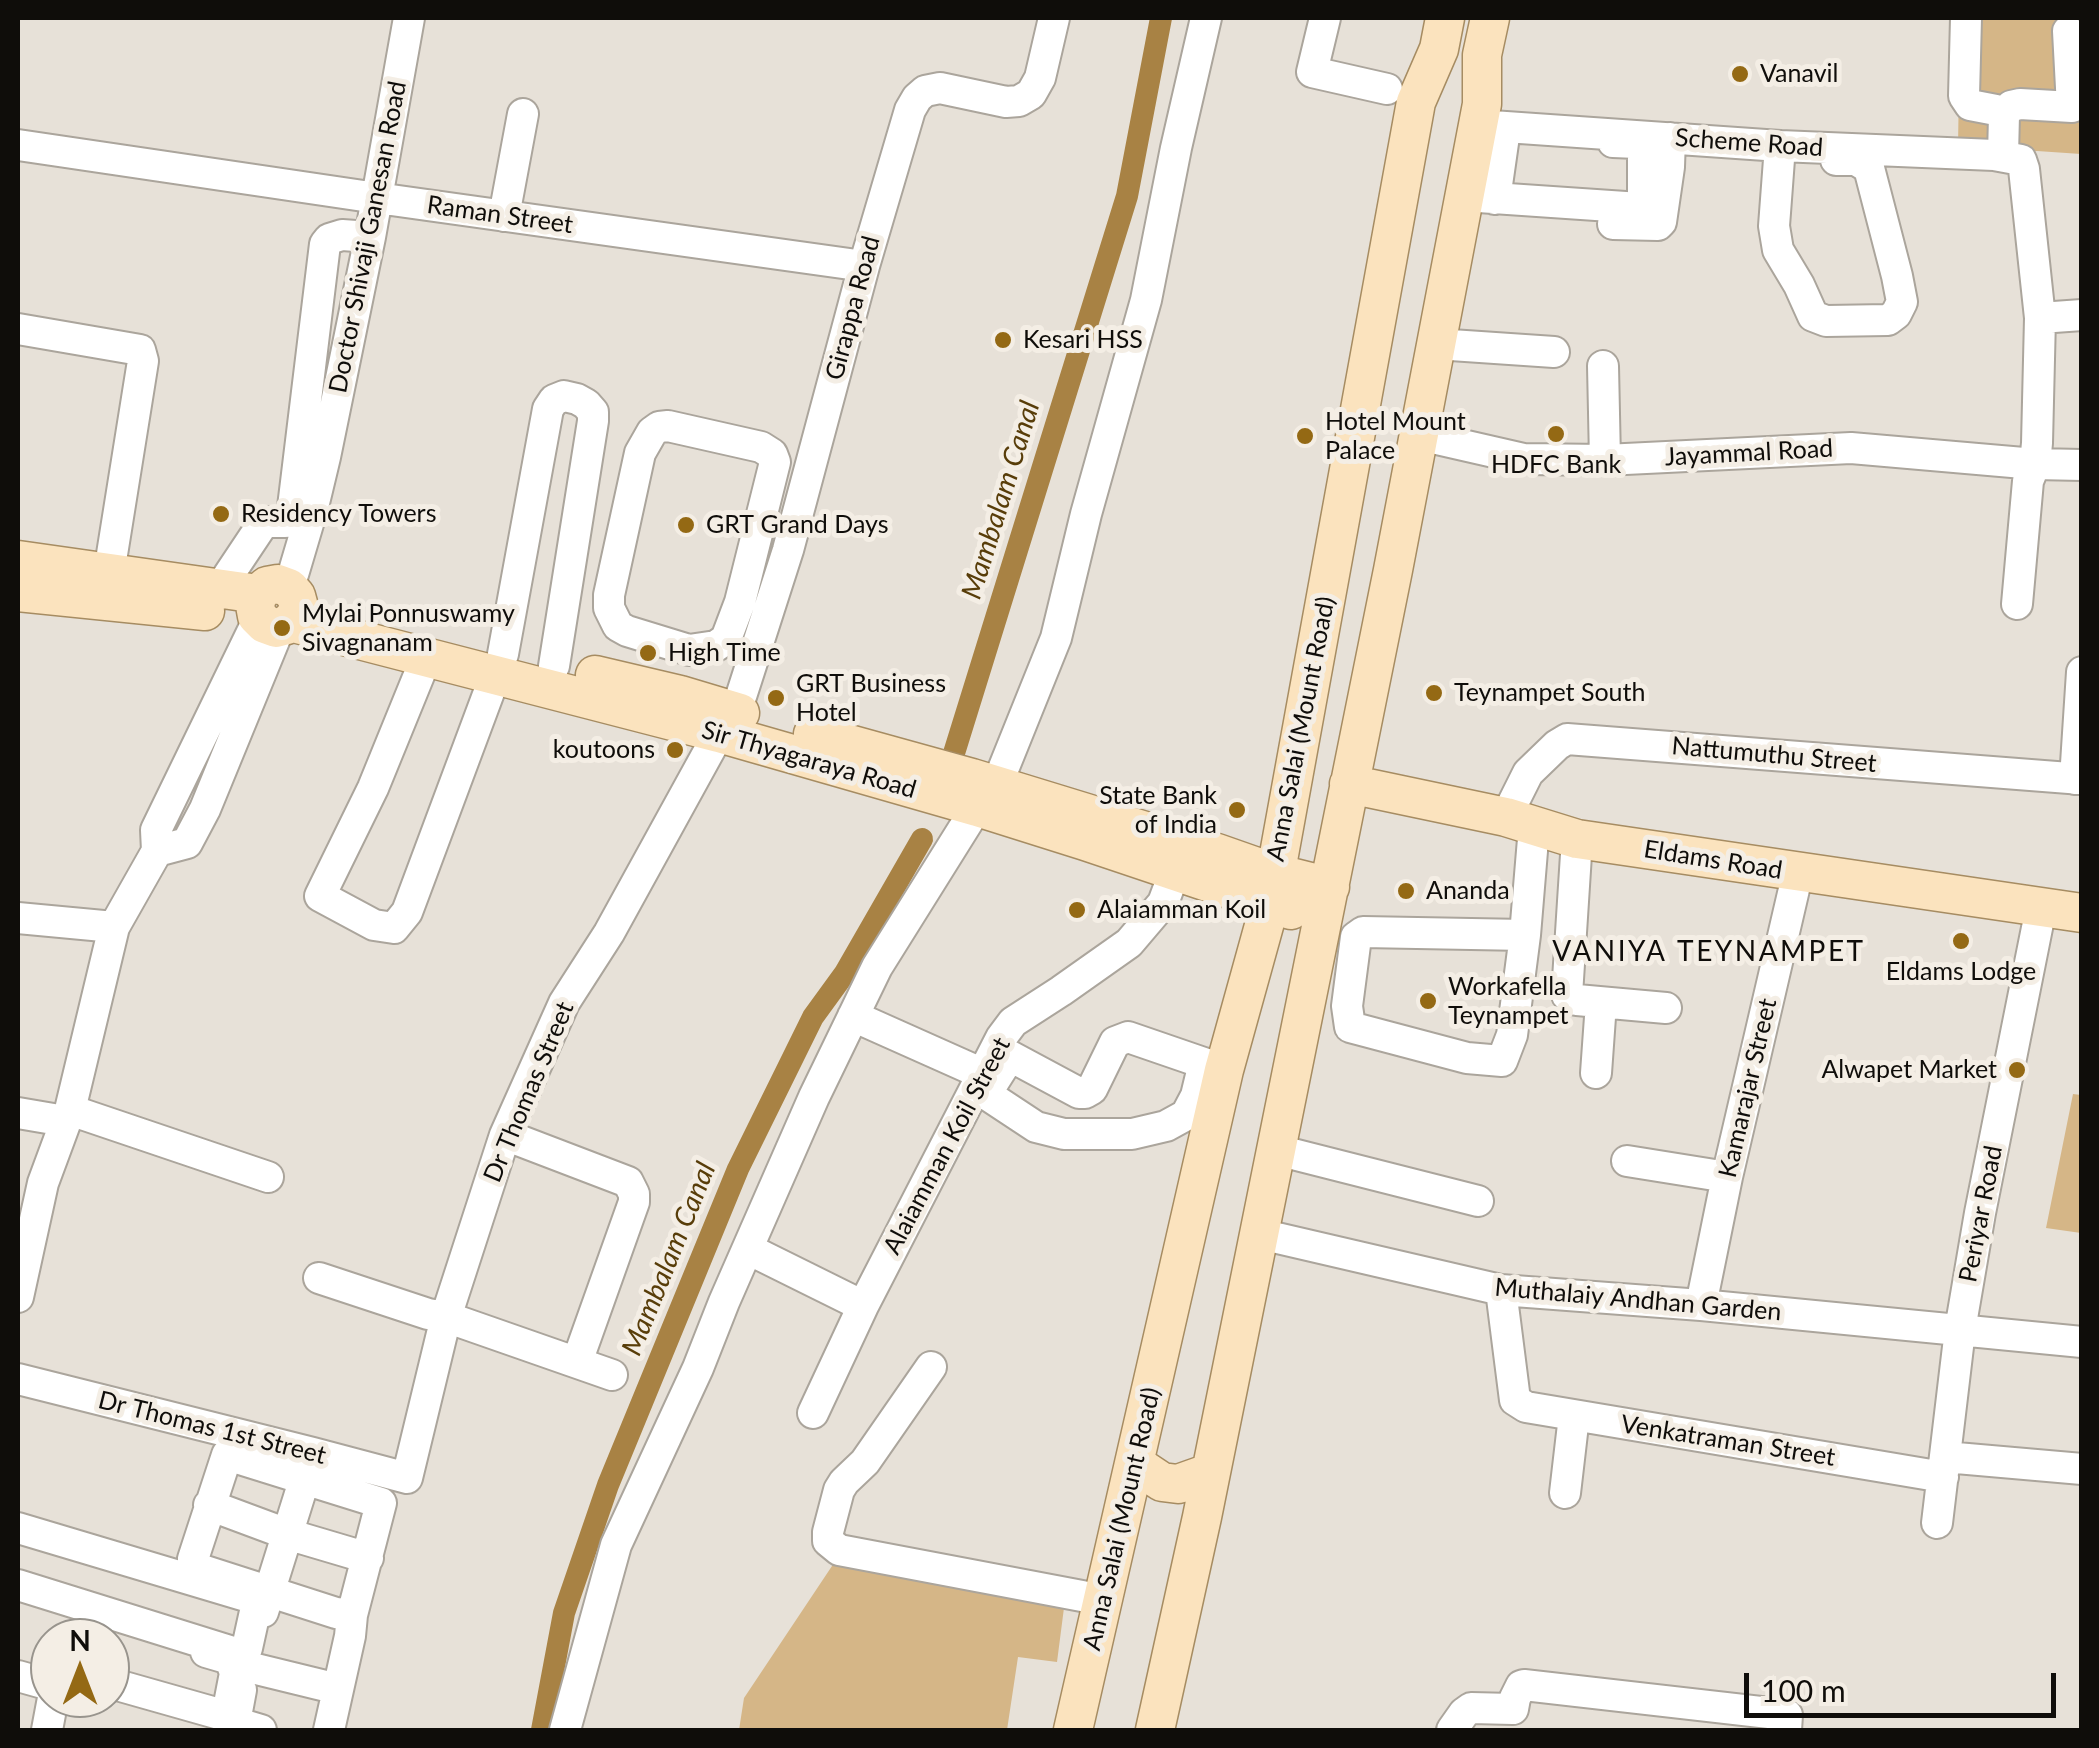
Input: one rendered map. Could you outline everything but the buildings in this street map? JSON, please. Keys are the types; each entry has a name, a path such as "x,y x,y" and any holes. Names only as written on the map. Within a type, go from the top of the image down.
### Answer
{"main road":[{"name":"Anna Salai (Mount Road)","path":"1073,1730 1131,1480 1214,1066 1272,889 1416,102 1438,49 1445,18"},
{"path":"1155,1730 1260,1234 1436,344 1473,204 1486,131 1482,54 1490,18"},
{"name":"Sir Thyagaraya Road","path":"18,560 220,588 426,658 554,666 680,695 728,723"},
{"name":"Sir Thyagaraya Road","path":"18,592 276,609 499,665 728,723 986,797 1199,848 1322,921"},
{"name":"Eldams Road","path":"1349,784 1520,822 1577,839 2082,913"},
{"name":"Sir Thyagaraya Road","path":"986,797 1175,871 1272,889"},
{"path":"1131,1480 1178,1484 1209,1473"},
{"path":"1131,1480 1202,1516"}],"street":[{"name":"Doctor Shivaji Ganesan Road","path":"114,928 157,851 156,830 276,609 308,526 370,237 410,18"},
{"name":"Girappa Road","path":"728,723 788,550 910,110 925,91 940,88 1006,102 1019,101 1031,94 1040,78 1054,18"},
{"path":"564,1730 616,1545 698,1368 814,1097 876,966 986,797 1056,638 1146,300 1206,18"},
{"path":"1325,18 1312,72 1387,90"},
{"path":"1966,18 1964,96 1970,105 2004,115 2012,158 2024,170 2040,318 2034,464 2028,481 2017,604"},
{"path":"2004,115 2011,106 2020,104 2076,110 2068,31"},
{"path":"504,216 523,114"},
{"path":"1473,204 1640,208 1643,202 1644,150 1637,144 1486,131"},
{"name":"Scheme Road","path":"1486,131 1670,138 1780,152 2012,158"},
{"path":"1473,204 1658,226 1670,138"},
{"name":"Raman Street","path":"18,144 864,266"},
{"path":"1780,152 1856,160 1867,165 1902,302 1888,320 1852,322 1814,316 1778,250 1774,226 1780,152"},
{"path":"220,588 264,522 291,519 325,244 342,235 370,237"},
{"path":"2040,318 2082,315"},
{"path":"18,330 140,350 143,361 109,573"},
{"path":"1436,344 1554,352"},
{"path":"1603,366 1606,460"},
{"path":"426,658 374,788 320,896 374,925 394,928 407,912 499,665 548,409 554,400 564,396 586,404 593,420 554,666"},
{"path":"772,454 775,469 740,602 726,639 716,646 689,650 618,626 609,608 613,577 640,454 652,432 668,426 761,447 772,454 811,464"},
{"name":"Jayammal Road","path":"1419,435 1524,459 1606,460 1851,448 2034,464 2082,464"},
{"path":"680,695 689,650"},
{"path":"2078,779 2082,672"},
{"name":"Dr Thomas Street","path":"407,1478 446,1317 506,1135 564,1003 728,723"},
{"name":"Nattumuthu Street","path":"1520,822 1528,773 1567,738 2078,779"},
{"path":"1520,822 1525,935 1512,1035 1502,1061 1467,1058 1350,1027 1347,1006 1356,937 1362,932 1525,935"},
{"path":"1577,839 1566,992 1569,998 1666,1008"},
{"name":"Alaiamman Koil Street","path":"813,1413 863,1306 1001,1038 1013,1022 1062,992 1128,943 1163,903 1175,871"},
{"name":"Kamarajar Street","path":"1701,1304 1798,872"},
{"name":"Periyar Road","path":"1936,1523 1960,1330 2041,908"},
{"path":"18,918 114,928 68,1115 30,1181 18,1298"},
{"path":"1322,921 1353,961"},
{"path":"1596,1073 1601,1003"},
{"path":"853,1016 983,1074"},
{"path":"1128,1038 1214,1066 1186,1115 1166,1126 1132,1134 1064,1134 1036,1127 986,1094 1010,1056 1085,1093 1092,1089 1115,1042 1128,1038"},
{"path":"18,1113 68,1115 268,1177"},
{"path":"506,1135 628,1182 634,1194 577,1362"},
{"path":"1277,1150 1478,1201"},
{"path":"1627,1161 1727,1177"},
{"name":"Muthalaiy Andhan Garden","path":"1260,1234 1501,1290 1701,1304 1960,1330"},
{"path":"748,1249 863,1306"},
{"path":"319,1278 612,1375"},
{"name":"Venkatraman Street","path":"1501,1290 1514,1400 1526,1406 1944,1467"},
{"path":"1960,1330 2082,1342"},
{"path":"931,1367 865,1462 839,1490 828,1541 839,1550 1103,1600"},
{"name":"Dr Thomas 1st Street","path":"18,1379 309,1467 407,1478"},
{"path":"1565,1493 1574,1416"},
{"path":"329,1730 352,1615 381,1503 309,1467 226,1455 193,1559 199,1568 352,1615"},
{"path":"261,1730 241,1724 236,1708 268,1592 309,1467"},
{"path":"1944,1467 2082,1469"},
{"path":"209,1505 368,1558"},
{"path":"18,1528 249,1597 256,1606 247,1648 233,1652 18,1586"},
{"path":"18,1595 94,1618"},
{"path":"130,1629 230,1659 236,1673 223,1715 130,1689"},
{"path":"248,1667 338,1689"},
{"path":"1452,1730 1471,1708 1512,1709 1514,1698 1524,1685 1787,1714 1786,1730"},
{"path":"130,1708 208,1730"}],"shaded area":[{"path":"1960,18 2081,18 2081,154 1958,147"},
{"path":"2073,1094 2081,1095 2081,1233 2046,1228"},
{"path":"836,1560 1065,1600 1057,1662 1018,1657 1007,1730 739,1730 744,1698"}],"waterway":[{"name":"Mambalam Canal","path":"950,766 1127,196 1161,18"},
{"name":"Mambalam Canal","path":"542,1730 564,1613 608,1485 738,1169 813,1017 845,973 922,839"}],"place":[{"name":"Vanavil","path":"1740,74"},
{"name":"Kesari HSS","path":"1003,340"},
{"name":"HDFC Bank","path":"1556,434"},
{"name":"Hotel Mount Palace","path":"1305,436"},
{"name":"Residency Towers","path":"221,514"},
{"name":"GRT Grand Days","path":"686,525"},
{"name":"Mylai Ponnuswamy Sivagnanam","path":"282,628"},
{"name":"High Time","path":"648,653"},
{"name":"Teynampet South","path":"1434,693"},
{"name":"GRT Business Hotel","path":"776,698"},
{"name":"koutoons","path":"675,750"},
{"name":"State Bank of India","path":"1237,810"},
{"name":"Ananda","path":"1406,891"},
{"name":"Alaiamman Koil","path":"1077,910"},
{"name":"Eldams Lodge","path":"1961,941"},
{"name":"Workafella Teynampet","path":"1428,1001"},
{"name":"Alwapet Market","path":"2017,1070"}],"district":[{"name":"VANIYA TEYNAMPET","path":"1709,952"}]}
